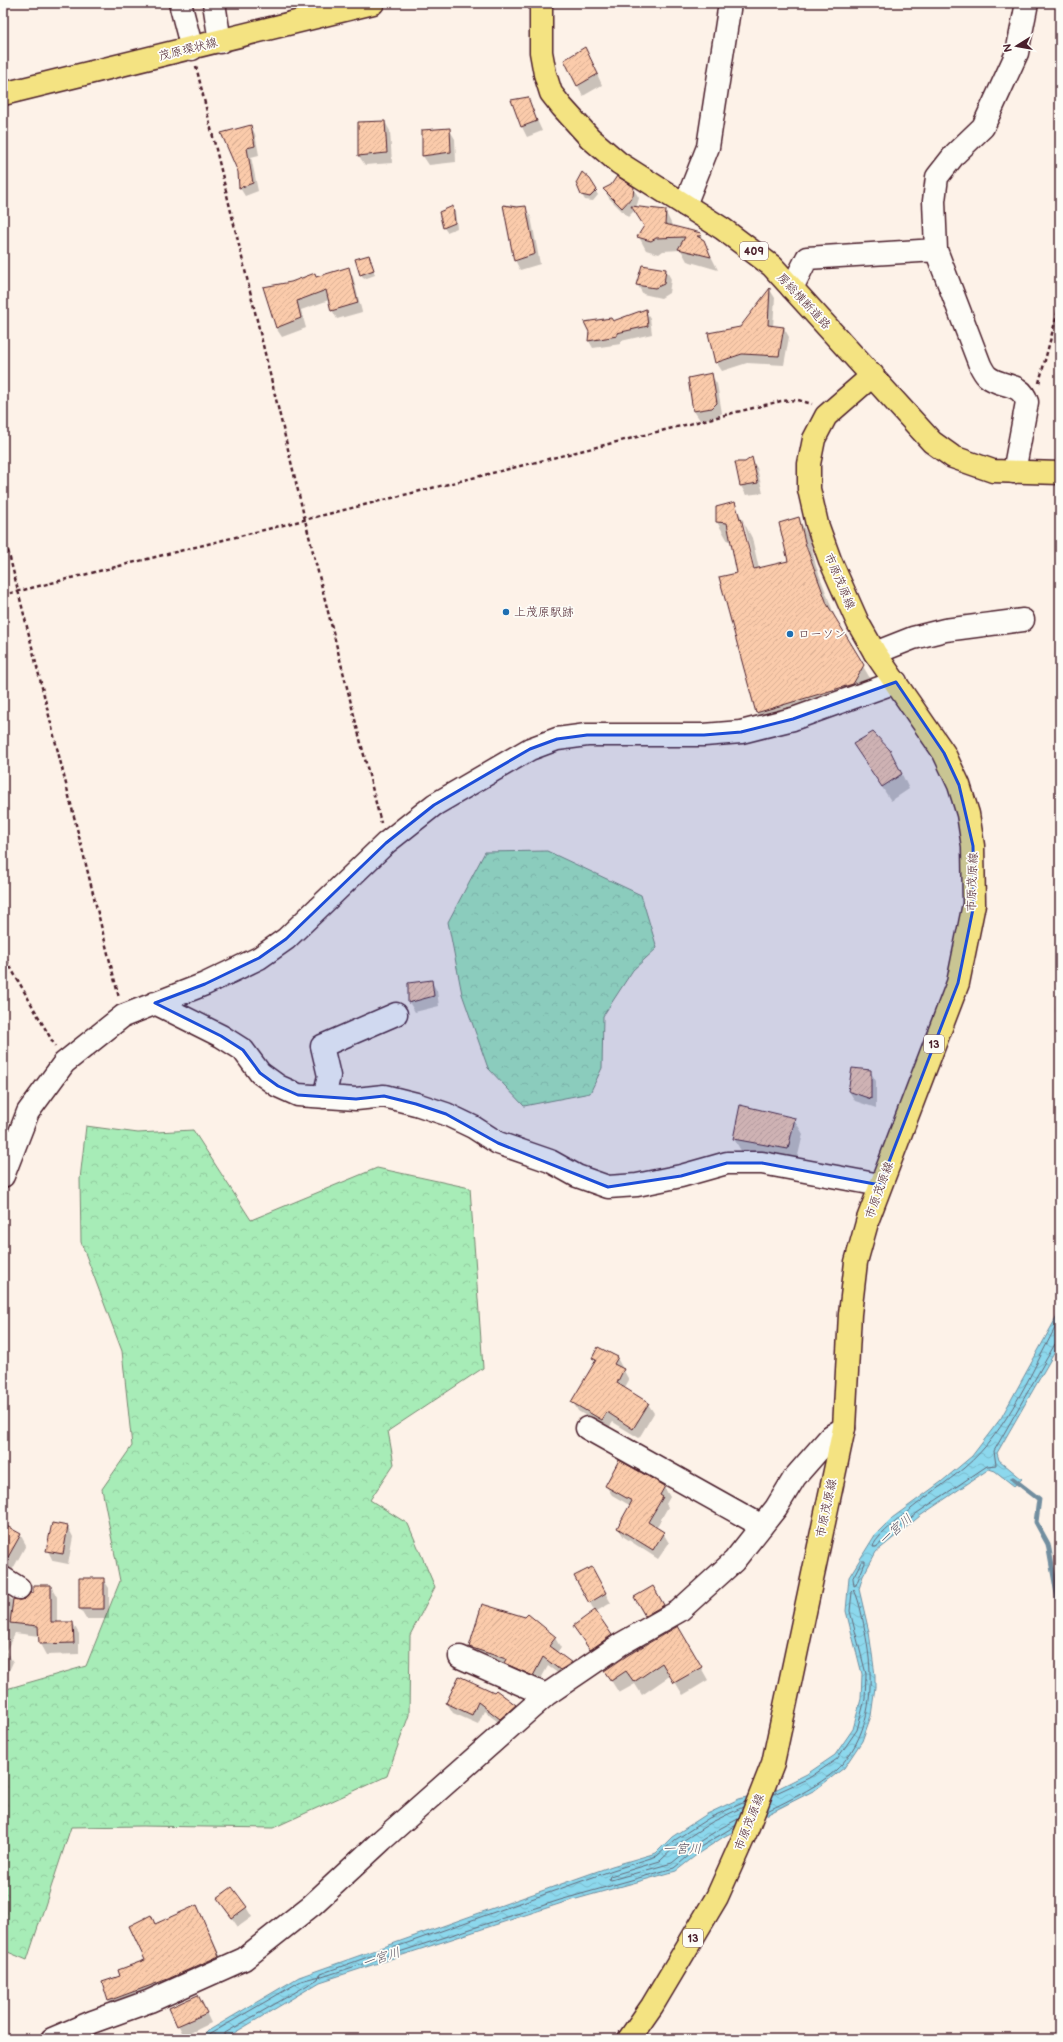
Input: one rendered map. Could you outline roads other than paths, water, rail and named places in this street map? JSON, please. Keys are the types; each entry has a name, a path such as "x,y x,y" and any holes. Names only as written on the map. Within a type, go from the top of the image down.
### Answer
{"main road":[{"name":"茂原環状線","path":"3,94 192,49 373,3"},
{"name":"房総横断道路","path":"542,3 541,52 545,74 551,93 590,138 619,163 745,244 772,266 873,375 932,442 953,457 993,471 1060,473"},
{"name":"市原茂原線","path":"630,2039 652,2006 717,1897 746,1832 773,1763 844,1428 850,1314 856,1262 868,1219 880,1185 958,983 974,904 973,846 968,814 959,785 944,753 875,652 858,623 830,560 817,524 809,489 809,464 814,439 826,416 873,375"}],"street":[{"path":"180,3 192,49"},
{"path":"214,3 220,42"},
{"path":"685,205 708,147 730,3"},
{"path":"1014,472 1027,402 1025,394 1017,388 987,377 980,365 936,250 934,201 937,177 955,154 983,127 1017,54 1027,3"},
{"path":"792,288 807,258 936,250"},
{"path":"875,652 913,638 944,630 1023,620"},
{"path":"3,1176 28,1112 64,1063 124,1016 155,1002 205,984 259,958 286,939 386,842 434,805 530,749 558,739 587,735 704,735 740,732 793,719 896,682"},
{"path":"155,1002 214,1032 243,1050 260,1073 278,1086 298,1095 356,1099 384,1096 416,1104 446,1114 473,1127 498,1143 550,1162 577,1176 608,1187 637,1185 681,1176 727,1163 762,1163 880,1185"},
{"path":"324,1097 329,1076 322,1046 396,1014"},
{"path":"587,1428 762,1526"},
{"path":"52,2039 92,2022 150,2001 244,1959 312,1905 382,1840 546,1695 621,1644 679,1611 734,1561 776,1508 795,1477 831,1436 844,1428"},
{"path":"460,1657 546,1695"}],"water":[{"path":"1060,954 1060,1029 1056,1011"},
{"name":"一宮川","path":"1060,1311 1060,1343 997,1453 999,1460 1022,1479 1014,1486 995,1471 989,1469 920,1516 876,1552 863,1576 859,1589 869,1632 875,1675 875,1687 871,1716 862,1741 844,1768 815,1790 725,1836 699,1853 676,1871 562,1903 320,1982 224,2039 200,2039 208,2031 299,1977 612,1866 656,1853 672,1837 707,1814 739,1799 777,1789 807,1774 835,1755 853,1729 861,1699 862,1674 846,1611 849,1577 875,1535 892,1518 941,1482 972,1456 1001,1418"}],"waterway":[{"path":"1013,1479 1039,1499 1036,1522 1048,1544 1060,1611"}],"place":[{"name":"上茂原駅跡","path":"506,612"},
{"name":"ローソン","path":"790,634"}]}
